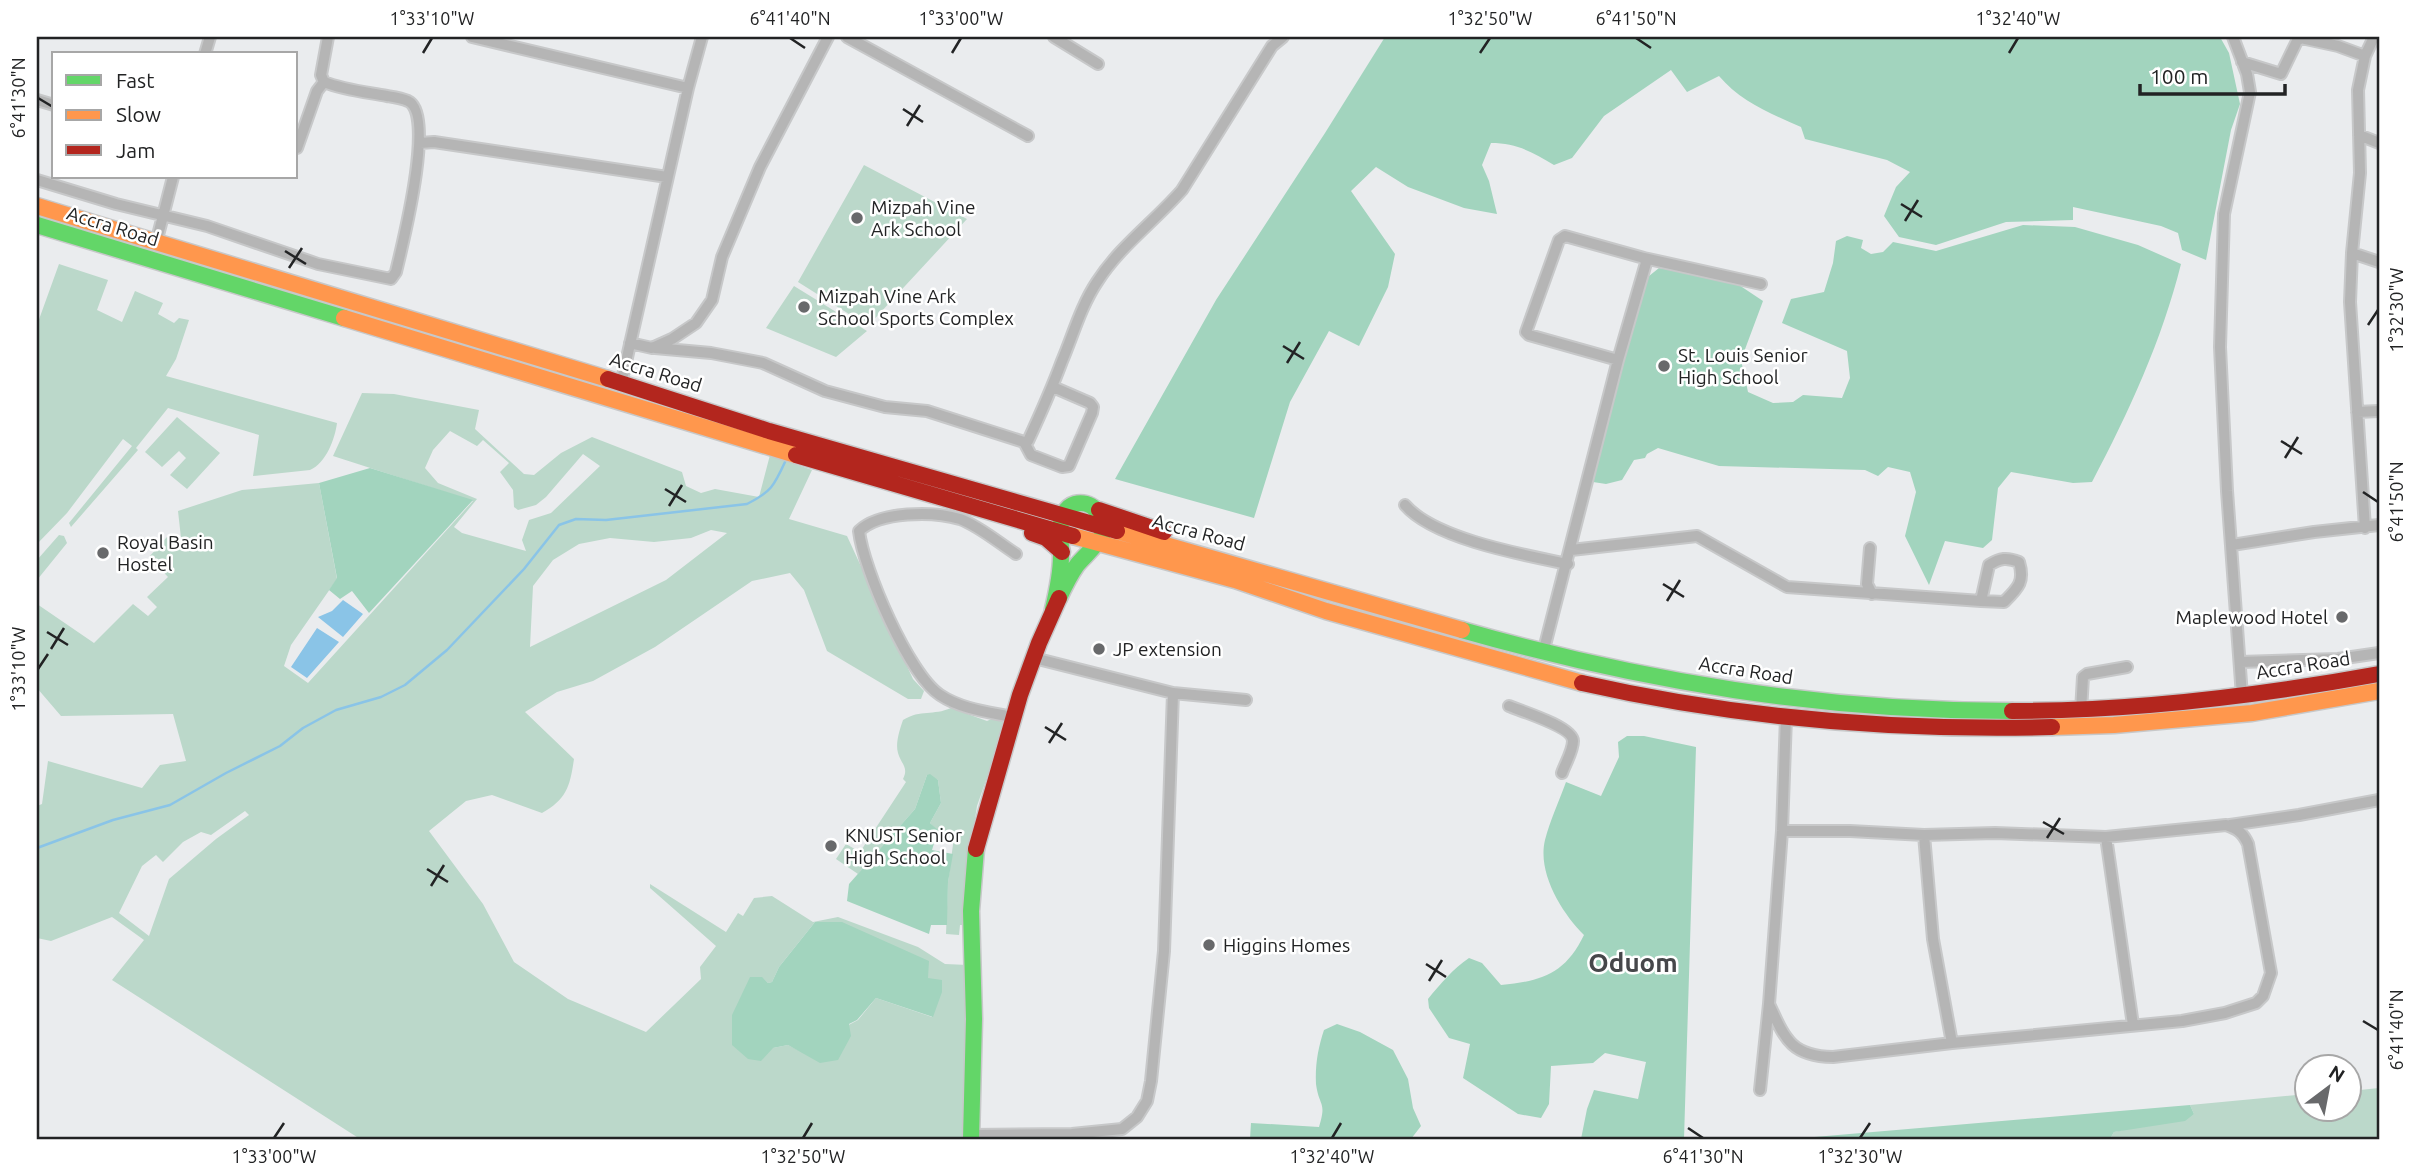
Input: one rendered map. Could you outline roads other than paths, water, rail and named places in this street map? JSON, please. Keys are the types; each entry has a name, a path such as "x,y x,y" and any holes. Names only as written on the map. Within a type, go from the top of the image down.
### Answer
{"main road":[{"name":"Accra Road","path":"37,206 769,431 1543,653 1597,666 1734,691 1829,704 1976,711 2081,711 2242,696 2379,674"},
{"name":"Accra Road","path":"37,225 771,449 1099,544 1235,580 1326,611 1583,682 1674,702 1786,717 1928,726 2115,725 2252,713 2379,691"},
{"path":"954,501 970,513 1046,538 1062,552"},
{"path":"1053,609 1062,552 1063,515 1071,505 1079,502 1186,539 1245,567"},
{"path":"971,1137 974,1005 972,882 979,833 1012,718 1053,609 1078,563 1099,544 1105,527 1099,510"}],"street":[{"path":"37,180 207,226 318,264 391,279 396,272 409,215 420,143 416,111 407,100 336,87 324,82 321,75 327,37"},
{"path":"472,37 688,88"},
{"path":"621,384 667,177 702,37"},
{"path":"652,348 696,323 712,300 722,257 755,178 828,37"},
{"path":"847,37 1028,135"},
{"path":"1054,37 1098,64"},
{"path":"1024,442 1028,441 1053,387 1081,312 1095,284 1109,264 1182,190 1272,46 1283,37"},
{"path":"2233,37 2250,92 2224,214 2220,298 2222,418 2242,696"},
{"path":"2232,545 2314,532 2375,527 2357,412 2350,302 2351,253 2360,173 2358,90 2365,56 2374,37"},
{"path":"2242,62 2281,74 2301,38 2338,46 2365,56"},
{"path":"298,145 317,92 324,82"},
{"path":"2359,135 2379,144"},
{"path":"420,143 434,142 667,177"},
{"path":"156,243 173,178"},
{"path":"1618,360 1529,335 1527,328 1559,240 1565,236 1644,258 1761,284"},
{"path":"2351,253 2379,262"},
{"path":"1543,653 1618,360 1646,263 1644,258"},
{"path":"630,343 652,348 711,353 763,363 825,391 885,407 927,411 1024,442 1031,455 1062,467 1069,466 1093,407 1090,403 1053,387"},
{"path":"2357,412 2379,411"},
{"path":"1405,505 1413,515 1425,522 1463,538 1567,564"},
{"path":"1012,718 962,706 941,696 929,686 896,631 866,560 859,531 866,524 889,516 939,515 961,520 1017,554"},
{"path":"1571,550 1698,536 1787,587 1872,594 1981,601 2004,602 2018,588 2022,573 2020,562 2009,558 1999,559 1989,565 1981,601"},
{"path":"1871,548 1867,584 1872,594"},
{"path":"2240,662 2338,659 2379,653"},
{"path":"1034,658 1172,693 1246,700"},
{"path":"2081,711 2083,677 2127,667"},
{"path":"971,1137 1072,1134 1122,1129 1137,1117 1147,1101 1164,951 1172,693"},
{"path":"1509,706 1570,733 1573,740 1562,774"},
{"path":"1760,1090 1782,831 1786,717"},
{"path":"1782,831 2106,837 2226,825 2379,800"},
{"path":"1769,1004 1788,1042 1804,1053 1833,1057 2182,1021 2225,1013 2256,1003 2263,996 2271,973 2248,844 2244,835 2226,825"},
{"path":"1924,835 1933,939 1952,1043"},
{"path":"2106,837 2133,1026"}],"water":[{"path":"343,600 363,614 343,637 318,617 332,611"},
{"path":"317,628 339,642 307,678 291,667"}],"waterway":[{"path":"37,848 113,820 170,805 280,746 303,728 336,710 381,697 405,685 447,650 524,569 559,525 576,519 606,520 747,504 771,488 785,462"}],"place":[{"name":"Mizpah Vine Ark School","path":"857,218"},
{"name":"Mizpah Vine Ark School Sports Complex","path":"804,307"},
{"name":"St. Louis Senior High School","path":"1664,366"},
{"name":"Royal Basin Hostel","path":"103,553"},
{"name":"Maplewood Hotel","path":"2342,617"},
{"name":"JP extension","path":"1099,649"},
{"name":"KNUST Senior High School","path":"831,846"},
{"name":"Higgins Homes","path":"1209,945"}],"district":[{"name":"Oduom","path":"1633,963"}]}
